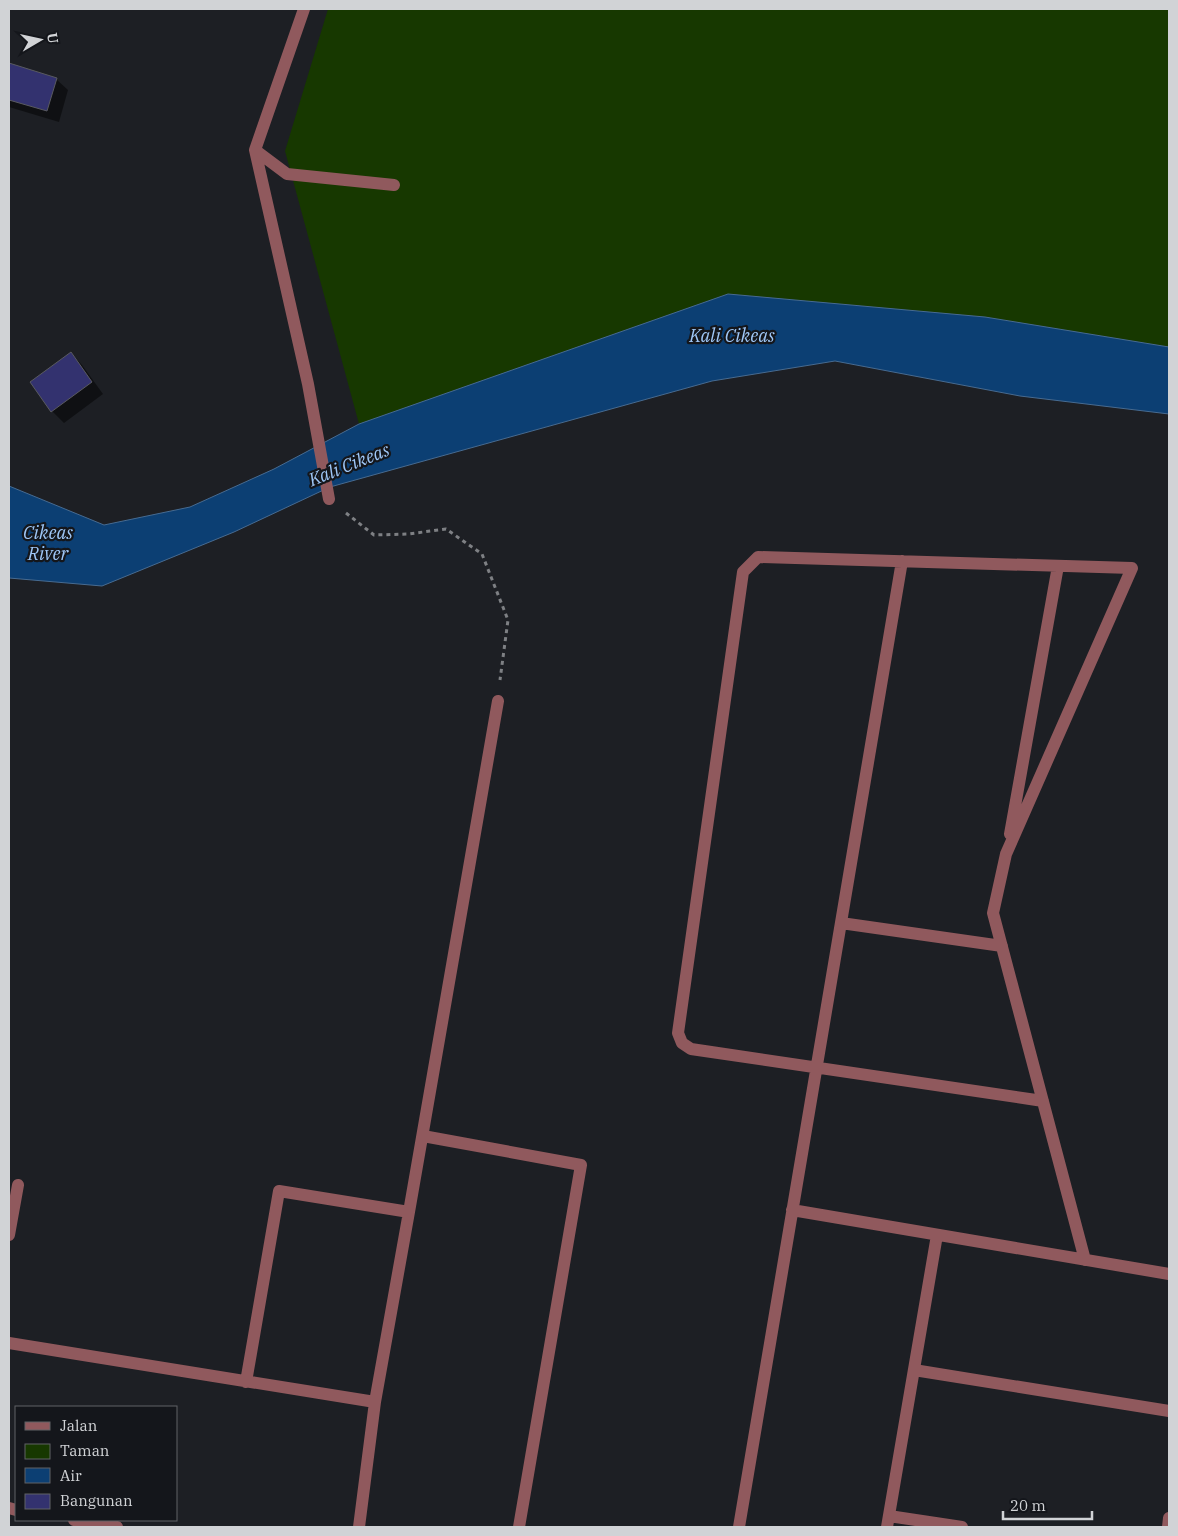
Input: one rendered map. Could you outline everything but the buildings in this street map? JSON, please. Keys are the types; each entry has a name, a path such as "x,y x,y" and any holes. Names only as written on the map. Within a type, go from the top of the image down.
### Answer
{"street":[{"path":"304,9 255,150 308,384 329,499"},
{"path":"255,150 287,174 394,185"},
{"path":"1006,854 1132,568 758,556 743,572 678,1033 682,1043 691,1048 1043,1101"},
{"path":"739,1527 902,561"},
{"path":"1058,566 1006,854 993,914 1085,1260"},
{"path":"359,1527 375,1402 498,700"},
{"path":"841,923 1002,946"},
{"path":"423,1136 581,1165 519,1527"},
{"path":"9,1235 18,1185"},
{"path":"246,1382 279,1191 409,1212"},
{"path":"792,1210 1169,1274"},
{"path":"937,1235 888,1522 962,1527"},
{"path":"9,1343 375,1402"},
{"path":"914,1370 1169,1411"},
{"path":"1168,1527 1169,1518"},
{"path":"80,1521 117,1527"}],"path":[{"path":"329,499 374,534 408,534 446,529 482,554 508,620 498,700"}],"green space":[{"path":"328,9 1169,9 1169,347 985,317 728,294 359,424 285,151"}],"water":[{"name":"Kali Cikeas","path":"728,294 985,317 1169,347 1169,414 1020,396 835,361 712,381 330,487 234,532 102,586 9,578 9,486 104,525 190,507 274,469 359,424"}],"water label":[{"name":"Cikeas River","path":"48,543"}]}
